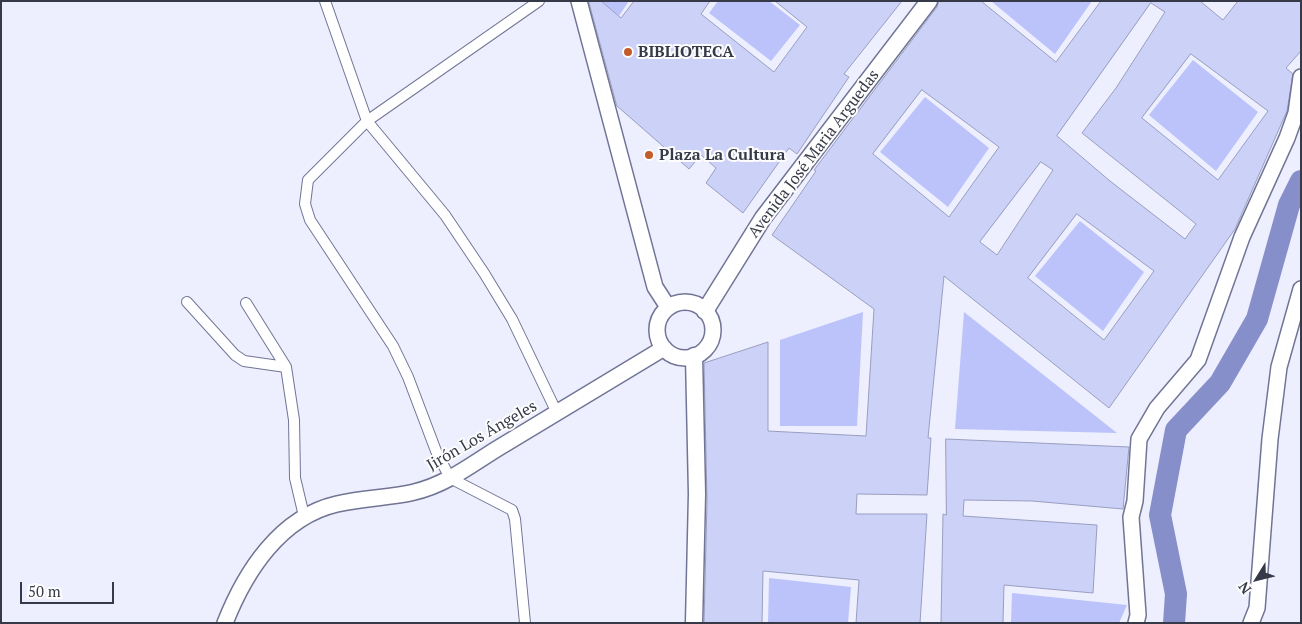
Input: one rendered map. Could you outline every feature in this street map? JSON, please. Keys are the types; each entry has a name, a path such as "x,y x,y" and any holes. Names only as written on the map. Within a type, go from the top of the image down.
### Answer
{"main road":[{"name":"Avenida José Maria Arguedas","path":"705,312 763,218 929,1"},
{"path":"694,356 697,494 694,623"}],"street":[{"path":"325,1 367,121 445,215 484,273 512,319 557,413"},
{"path":"525,623 516,519 512,510 450,478 436,451 408,377 393,346 310,220 305,204 308,180 367,121 540,1"},
{"path":"579,1 655,287 668,307"},
{"path":"1136,623 1138,615 1131,517 1139,439 1157,408 1198,360 1242,237 1287,138 1296,113 1301,77"},
{"path":"1251,623 1257,608 1270,439 1279,367 1301,289"},
{"path":"187,302 236,355 244,361 286,367"},
{"path":"684,302 699,306 705,312 710,319 712,337 702,352 694,356 678,357 664,348 657,332 658,322 668,307 684,302"},
{"path":"246,303 286,367 294,420 295,478 304,516"},
{"name":"Jirón Los Ángeles","path":"225,623 237,592 256,562 289,527 304,516 336,504 407,496 450,478 664,348"}],"shaded area":[{"path":"601,1 629,1 619,16"},
{"path":"718,1 769,1 800,25 771,61 709,13"},
{"path":"991,1 1092,1 1055,54"},
{"path":"1193,60 1258,112 1216,171 1149,115"},
{"path":"925,97 989,148 948,207 880,152"},
{"path":"1080,221 1144,272 1103,331 1035,276"},
{"path":"863,312 857,426 780,426 780,340"},
{"path":"964,312 1117,433 955,429"},
{"path":"769,578 851,587 848,623 768,623"},
{"path":"1012,593 1127,605 1119,623 1011,623"}],"building":[{"path":"589,1 601,1 621,18 634,1 710,1 701,14 774,72 807,27 775,1 902,1 844,74 849,77 797,154 789,148 743,213 706,183 716,168 701,155 689,169 617,106"},
{"path":"939,1 981,1 1056,62 1101,1 1200,1 1223,20 1238,1 1301,1 1301,51 1286,68 1293,74 1287,111 1235,229 1109,408 944,276 928,438 931,438 927,495 857,494 856,514 927,514 920,623 856,623 859,580 763,571 762,623 704,623 707,501 704,363 768,342 768,431 866,436 874,309 772,235 816,171 814,170 937,7","holes":["1151,3 1165,12 1116,88 1082,133 1196,224 1185,239 1110,181 1057,136","1191,54 1268,111 1218,180 1142,118","922,90 999,147 949,217 873,154","1041,162 1053,170 997,255 980,242","1077,214 1154,271 1104,340 1028,278"]},
{"path":"946,439 1129,447 1123,509 1032,501 964,500 963,516 1097,525 1093,593 1004,585 1003,623 941,623 943,514 946,515"}],"waterway":[{"path":"1174,623 1176,594 1160,515 1176,430 1220,383 1257,319 1289,205 1301,181"}],"place":[{"name":"BIBLIOTECA","path":"628,52"},
{"name":"Plaza La Cultura","path":"649,155"}]}
